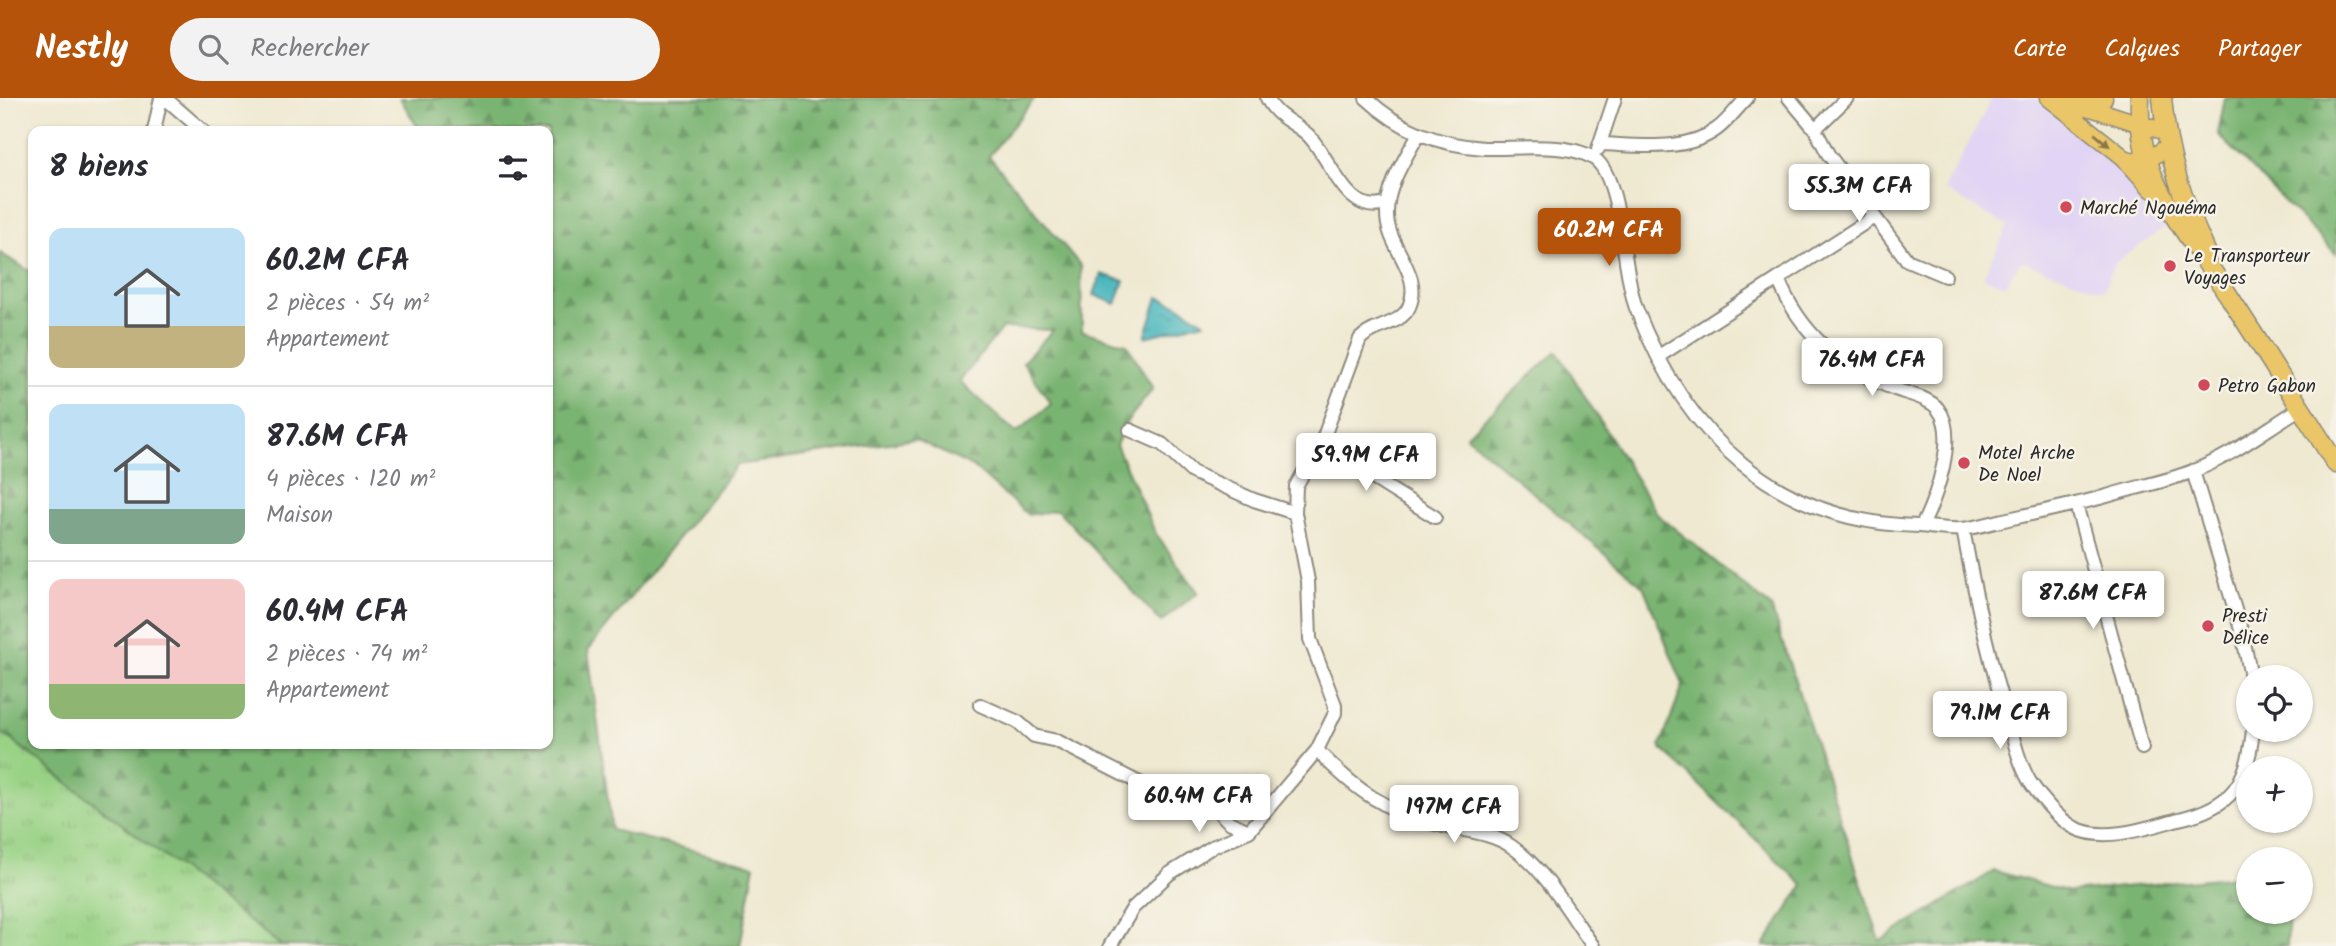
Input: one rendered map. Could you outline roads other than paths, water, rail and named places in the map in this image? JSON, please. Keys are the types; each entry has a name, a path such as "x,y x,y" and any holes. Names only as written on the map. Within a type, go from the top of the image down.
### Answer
{"highway":[{"path":"2087,107 2103,98"},
{"path":"2140,98 2140,122 2147,161 2163,198 2185,235 2215,273 2336,464"},
{"path":"2162,98 2166,139 2181,198 2215,273"},
{"path":"2127,160 2163,198"}],"main road":[{"path":"2049,98 2127,160 2147,161 2166,139 2140,122 2060,98"}],"street":[{"path":"155,126 163,98 196,126"},
{"path":"1267,98 1279,114 1307,134 1338,180 1364,205 1379,207 1388,203"},
{"path":"1366,98 1418,135 1448,144 1484,148 1564,150 1594,159 1611,184 1636,308 1679,395 1714,440 1747,469 1812,505 1845,517 1890,527 1963,529 2076,504 2193,471 2301,408"},
{"path":"1594,159 1615,98"},
{"path":"1600,144 1666,146 1688,141 1715,131 1747,98"},
{"path":"1789,98 1815,129 1828,154 1908,260 1945,276"},
{"path":"1815,129 1847,98"},
{"path":"1110,946 1133,908 1169,874 1212,846 1249,831 1317,750 1335,713 1335,705 1310,639 1308,580 1296,513 1296,486 1322,439 1352,353 1360,339 1366,332 1403,316 1409,307 1413,290 1411,277 1390,239 1388,203 1397,175 1418,135"},
{"path":"1659,356 1874,217"},
{"path":"1778,279 1791,306 1829,352 1851,370 1930,402 1943,416 1945,434 1942,471 1937,496 1922,526"},
{"path":"1130,430 1162,444 1192,472 1254,500 1296,513"},
{"path":"1322,439 1339,457 1435,517"},
{"path":"2193,471 2242,633 2249,665"},
{"path":"2076,504 2142,748"},
{"path":"1963,529 2003,707 2020,760 2030,781 2043,798 2074,827 2112,833 2200,814 2233,793 2250,760 2252,742"},
{"path":"980,705 1018,722 1034,736 1057,741 1157,792 1172,796 1202,794 1229,822 1249,831"},
{"path":"1317,750 1352,784 1385,807 1436,824 1499,839 1512,847 1560,899 1592,946"}],"water":[{"path":"1101,274 1124,281 1116,304 1094,295"},
{"path":"1158,297 1176,304 1204,322 1145,337"}],"place":[{"name":"Marché Ngouéma","path":"2066,207"},
{"name":"Le Transporteur Voyages","path":"2170,266"},
{"name":"Petro Gabon","path":"2204,385"},
{"name":"Motel Arche De Noel","path":"1964,463"},
{"name":"Presti Délice","path":"2208,626"}]}
